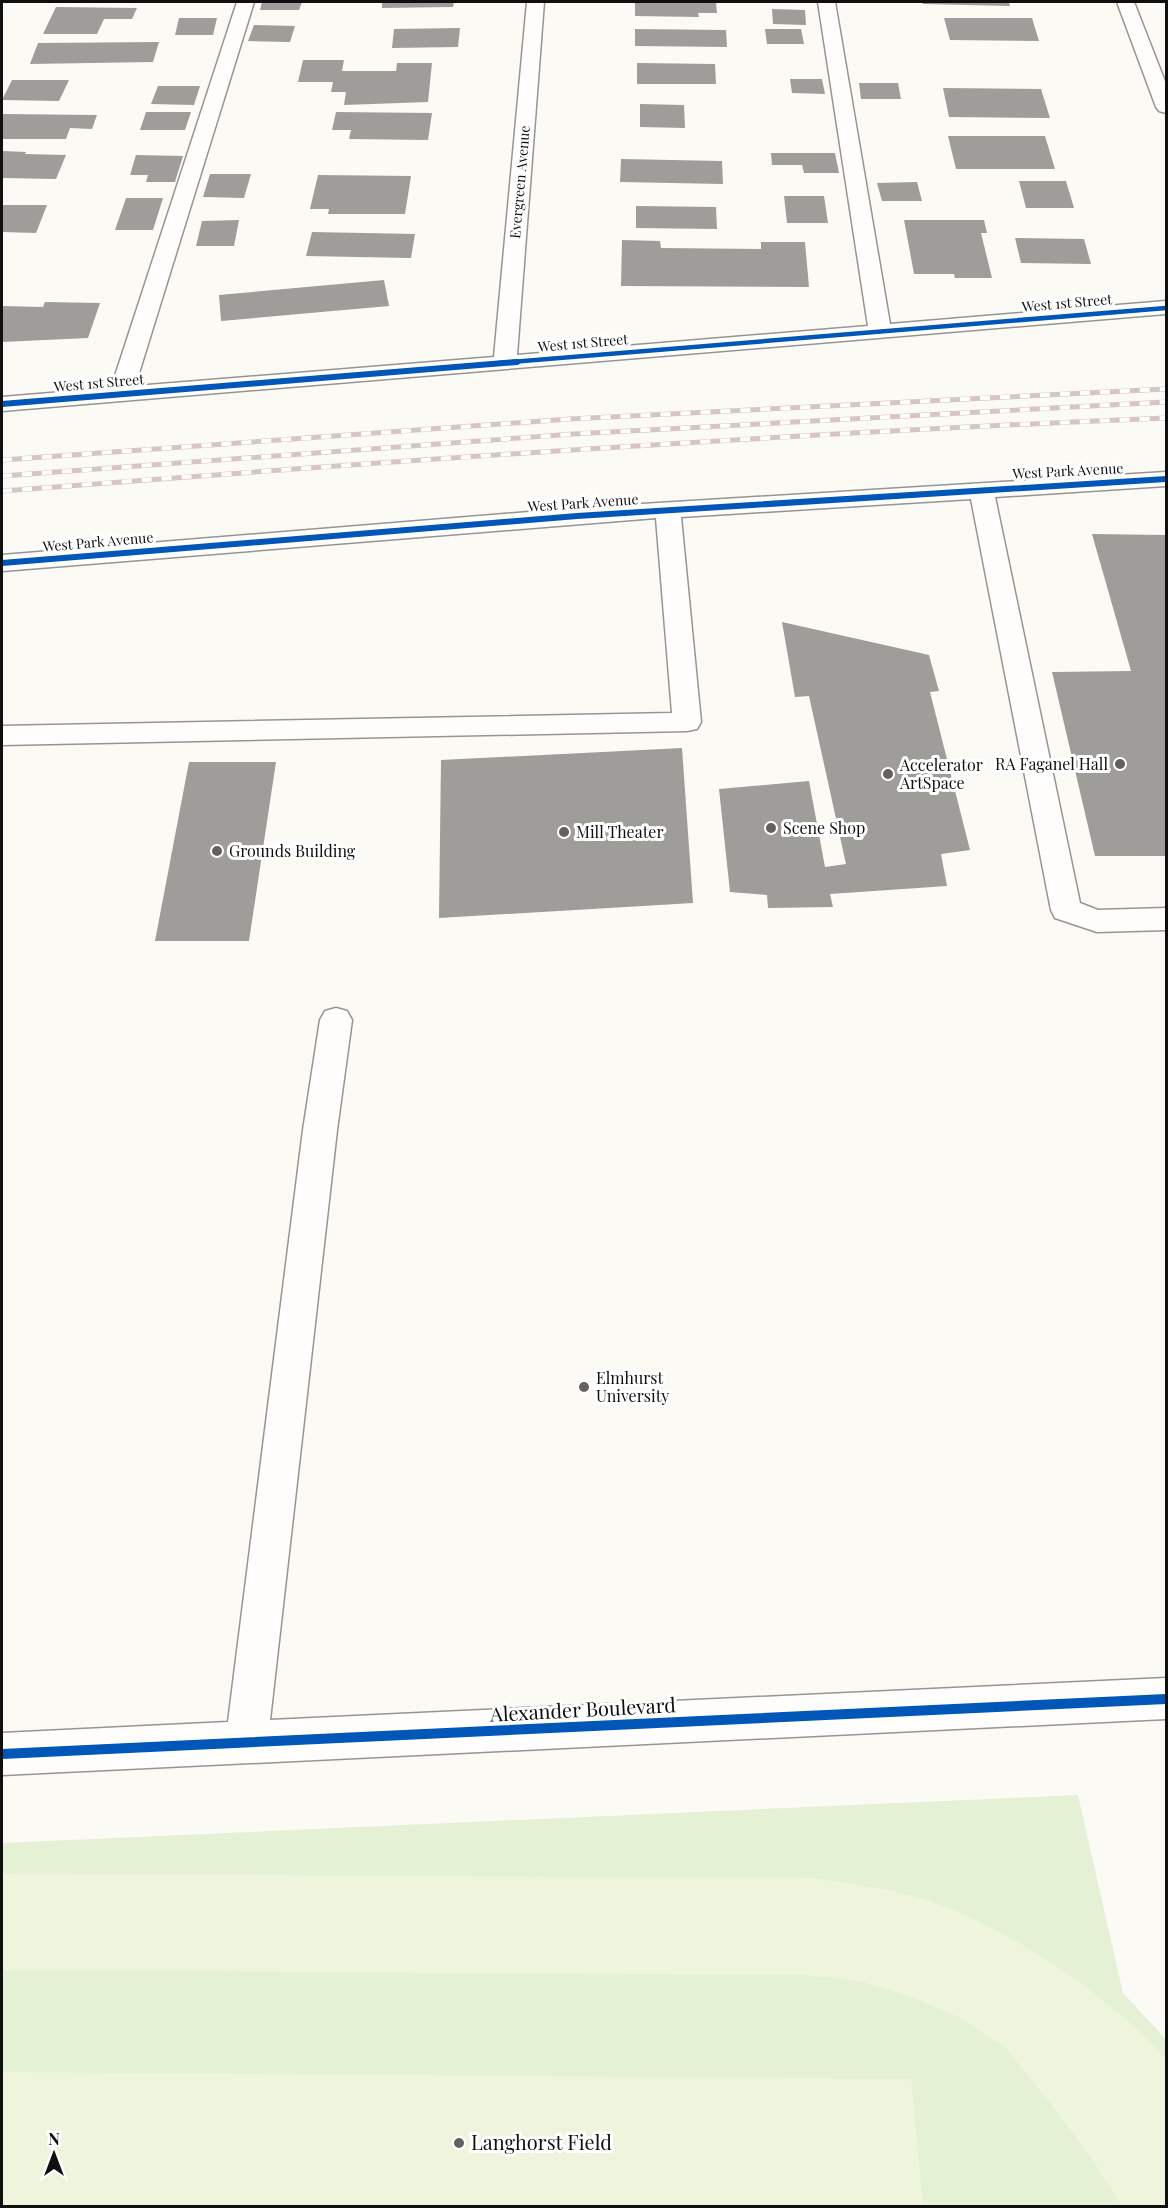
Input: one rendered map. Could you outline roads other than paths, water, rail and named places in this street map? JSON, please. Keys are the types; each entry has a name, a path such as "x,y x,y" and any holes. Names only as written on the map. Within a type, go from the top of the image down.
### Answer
{"street":[{"path":"122,394 245,2"},
{"name":"Evergreen Avenue","path":"505,363 535,2"},
{"path":"826,2 880,332"},
{"path":"1125,2 1167,107"},
{"name":"West 1st Street","path":"2,404 1167,308"},
{"name":"West Park Avenue","path":"2,563 668,510 1167,479"},
{"path":"981,489 1066,910 1096,921 1167,919"},
{"path":"2,736 687,722 668,510"},
{"path":"246,1743 319,1141 336,1020"},
{"name":"Alexander Boulevard","path":"2,1754 1167,1699"}],"railway":[{"path":"2,460 570,419 1166,389"},
{"path":"2,476 573,434 1166,402"},
{"path":"2,491 584,449 1166,418"}],"place":[{"name":"RA Faganel Hall","path":"1120,764"},
{"name":"Accelerator ArtSpace","path":"888,774"},
{"name":"Scene Shop","path":"771,828"},
{"name":"Mill Theater","path":"564,832"},
{"name":"Grounds Building","path":"217,851"},
{"name":"Elmhurst University","path":"584,1387"},
{"name":"Langhorst Field","path":"459,2143"}]}
